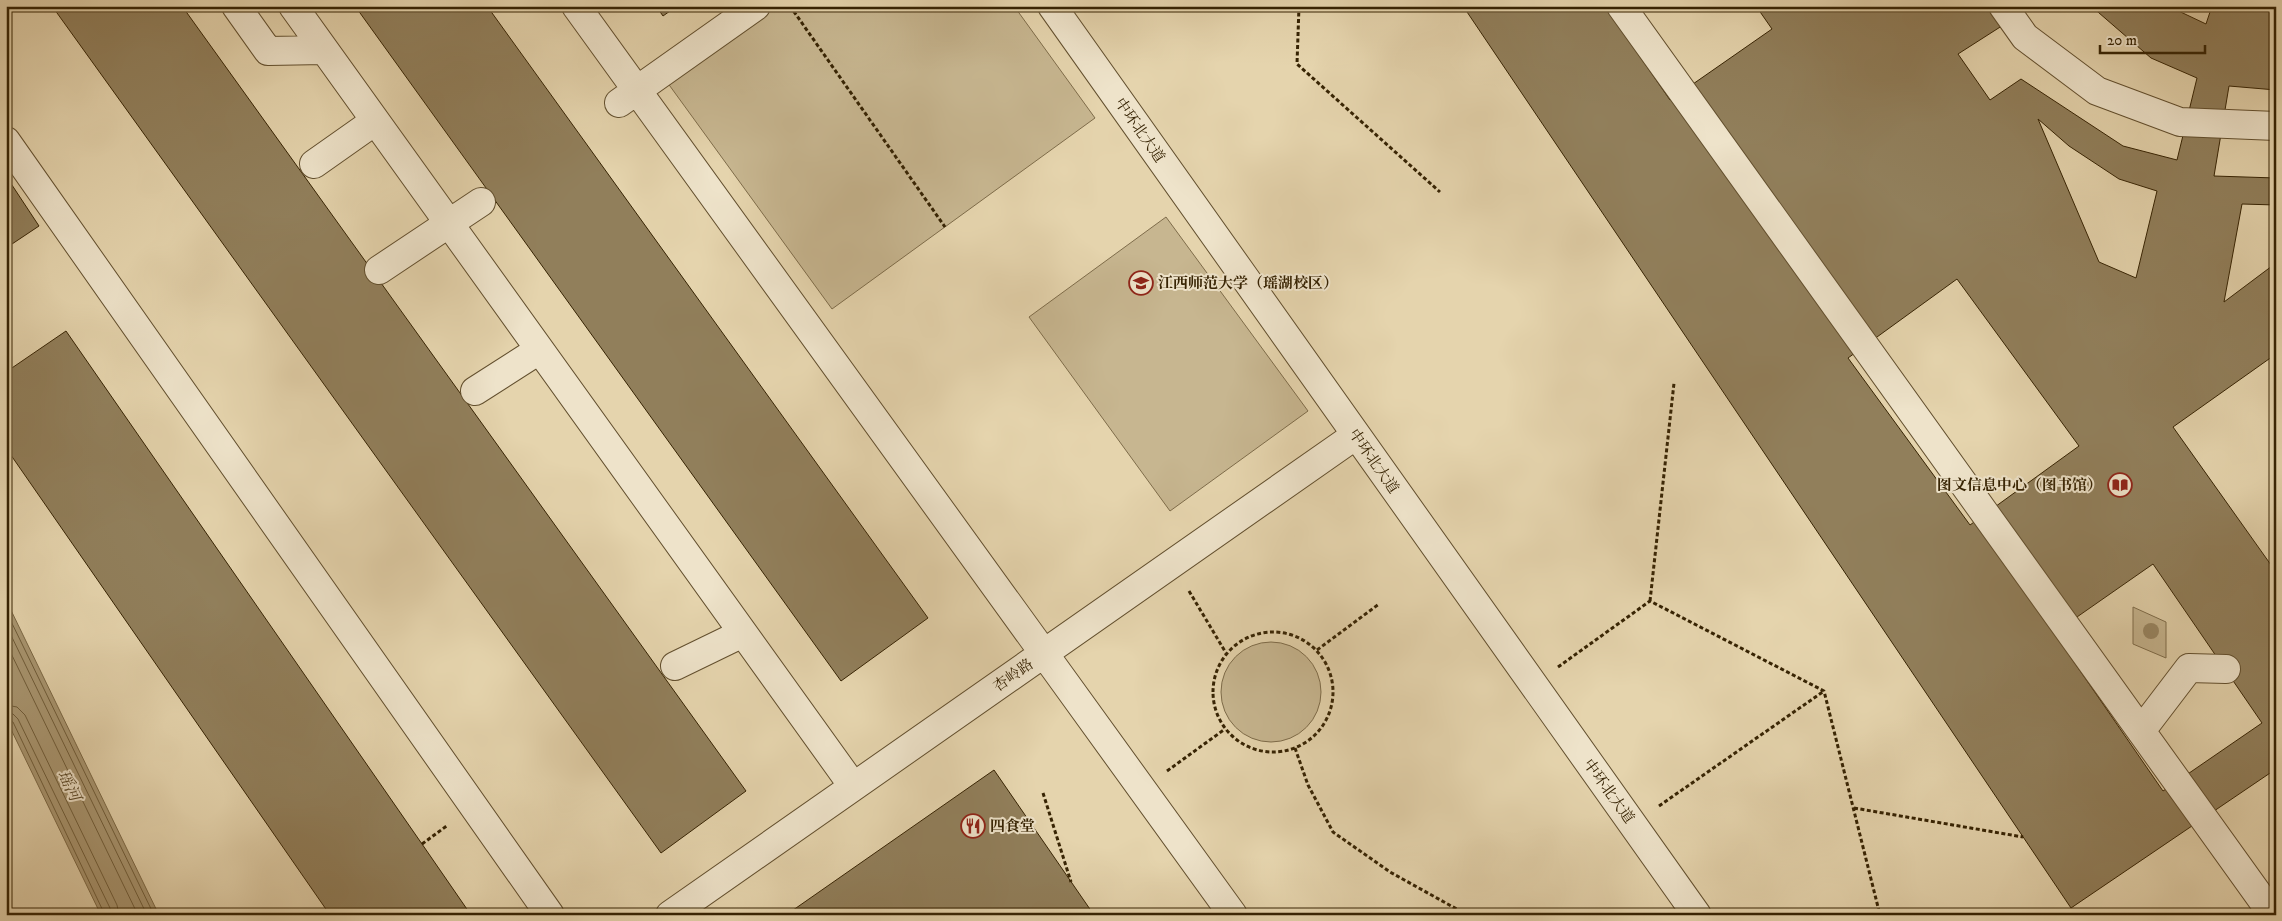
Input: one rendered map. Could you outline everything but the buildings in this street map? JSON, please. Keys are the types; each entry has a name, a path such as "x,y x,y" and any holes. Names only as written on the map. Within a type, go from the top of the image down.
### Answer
{"street":[{"path":"236,6 268,51 324,50"},
{"path":"293,6 853,786"},
{"path":"576,6 628,97 1043,654 1234,915"},
{"path":"628,97 756,6"},
{"name":"中环北大道","path":"1052,6 1632,824 1687,911"},
{"path":"1621,6 2273,915"},
{"path":"2002,6 2025,37 2097,91 2180,122 2276,126"},
{"path":"314,164 376,121"},
{"path":"6,141 550,915"},
{"path":"379,270 481,202"},
{"path":"475,391 539,350"},
{"name":"杏岭路","path":"670,915 1356,435"},
{"path":"675,666 743,633"},
{"path":"2141,731 2189,668 2226,669"}],"path":[{"path":"790,6 945,227"},
{"path":"1299,6 1297,64 1440,192"},
{"path":"1533,685 1650,601 1674,383"},
{"path":"1172,563 1226,653"},
{"path":"1650,601 1824,691 1880,915"},
{"path":"1317,650 1379,604"},
{"path":"1268,632 1281,632 1301,638 1317,650 1328,668 1333,686 1332,706 1325,724 1312,738 1295,748 1276,752 1257,750 1239,742 1225,729 1215,711 1212,691 1216,671 1226,653 1242,640 1268,632"},
{"path":"1632,824 1824,691"},
{"path":"1142,789 1225,729"},
{"path":"1295,748 1308,785 1333,832 1390,872 1462,912 1478,915"},
{"path":"1043,793 1071,882"},
{"path":"1853,808 2023,837"}],"shaded area":[{"path":"771,6 1014,6 1095,118 832,309 667,82"},
{"path":"1166,217 1308,411 1170,511 1029,317"},
{"path":"2133,607 2166,622 2166,658 2133,644"},
{"path":"1271,642 1290,646 1306,657 1317,673 1321,692 1317,711 1306,727 1290,738 1271,742 1252,738 1236,727 1225,711 1221,692 1225,673 1236,657 1252,646"}],"water":[{"name":"瑶河","path":"6,600 159,915 101,915 6,719"}],"place":[{"name":"江西师范大学（瑶湖校区）","path":"1141,283"},
{"name":"图文信息中心（图书馆）","path":"2120,485"},
{"name":"四食堂","path":"973,826"}]}
